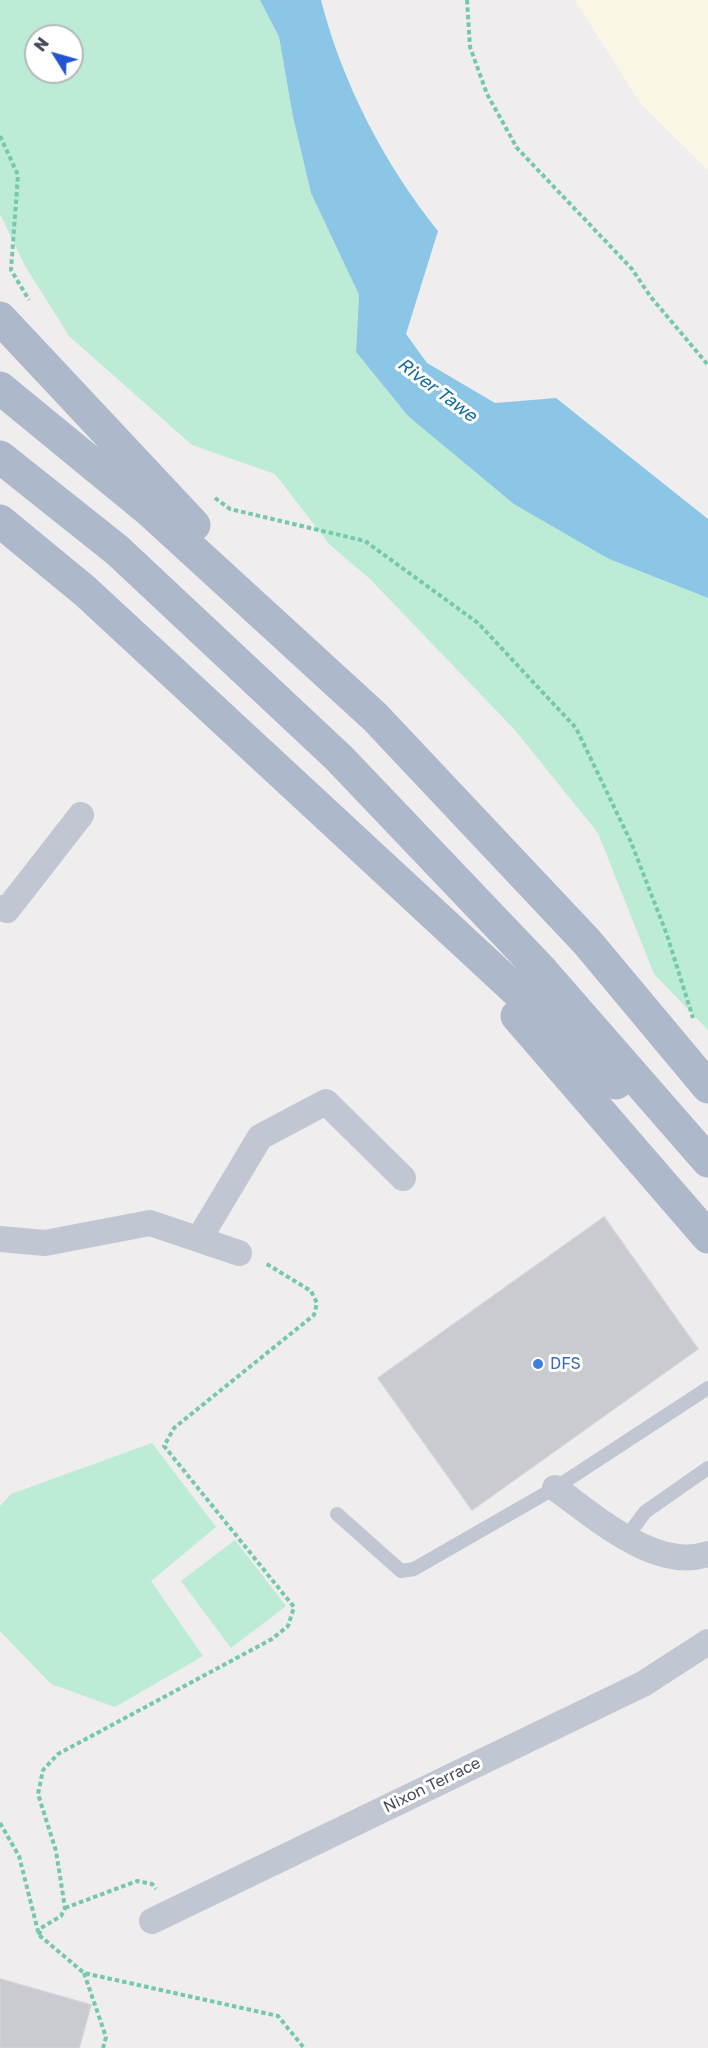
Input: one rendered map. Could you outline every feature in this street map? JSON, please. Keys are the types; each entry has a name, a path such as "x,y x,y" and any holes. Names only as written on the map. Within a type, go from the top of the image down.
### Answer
{"main road":[{"path":"0,318 588,942 708,1087"},
{"path":"0,388 150,511 375,717"},
{"path":"0,457 117,550 339,758 543,972 708,1161"},
{"path":"0,521 85,591 708,1167"},
{"path":"414,897 708,1238"}],"street":[{"path":"0,908 7,910 81,815"},
{"path":"199,1239 260,1137 326,1102 402,1178"},
{"path":"0,1239 45,1243 150,1223 239,1253"},
{"path":"555,1488 626,1538 663,1555 699,1557 708,1554"},
{"name":"Nixon Terrace","path":"163,1915 643,1684 708,1642"}],"lane":[{"path":"337,1514 401,1571 407,1571 555,1488 708,1388"},
{"path":"626,1538 645,1512 708,1468"}],"path":[{"path":"467,0 470,46 487,94 517,148 632,269 650,296 708,365"},
{"path":"0,136 18,175 11,270 34,309"},
{"path":"211,495 230,509 365,541 478,623 576,728 631,842 667,935 695,1024"},
{"path":"39,1935 41,1928 61,1916 65,1908 56,1851 38,1794 44,1770 58,1754 272,1639 288,1626 294,1607 164,1446 174,1428 314,1315 317,1302 311,1291 269,1265 239,1253"},
{"path":"0,1823 19,1856 39,1935 84,1973 90,1984 106,2037 103,2048"},
{"path":"65,1908 137,1881 152,1884 163,1915"},
{"path":"84,1973 278,2016 304,2048"}],"shaded area":[{"path":"575,0 708,0 708,170 640,103"}],"green space":[{"path":"0,0 260,0 279,37 293,117 311,193 359,295 356,352 408,416 609,559 708,598 708,1030 654,974 598,833 514,729 370,579 330,545 275,474 192,445 69,336 25,266 0,214"},
{"path":"152,1443 216,1527 151,1581 203,1656 115,1707 51,1684 0,1631 0,1506 11,1494"},
{"path":"235,1540 286,1606 231,1648 181,1581"}],"water":[{"name":"River Tawe","path":"260,0 321,0 341,62 368,122 400,179 438,231 406,334 427,363 495,403 556,398 708,519 708,598 609,559 514,504 408,416 356,352 359,295 311,193 293,117 279,37"}],"building":[{"path":"604,1217 698,1349 472,1510 378,1378"},
{"path":"0,1979 91,2005 79,2048 0,2048"}],"place":[{"name":"DFS","path":"538,1364"}]}
